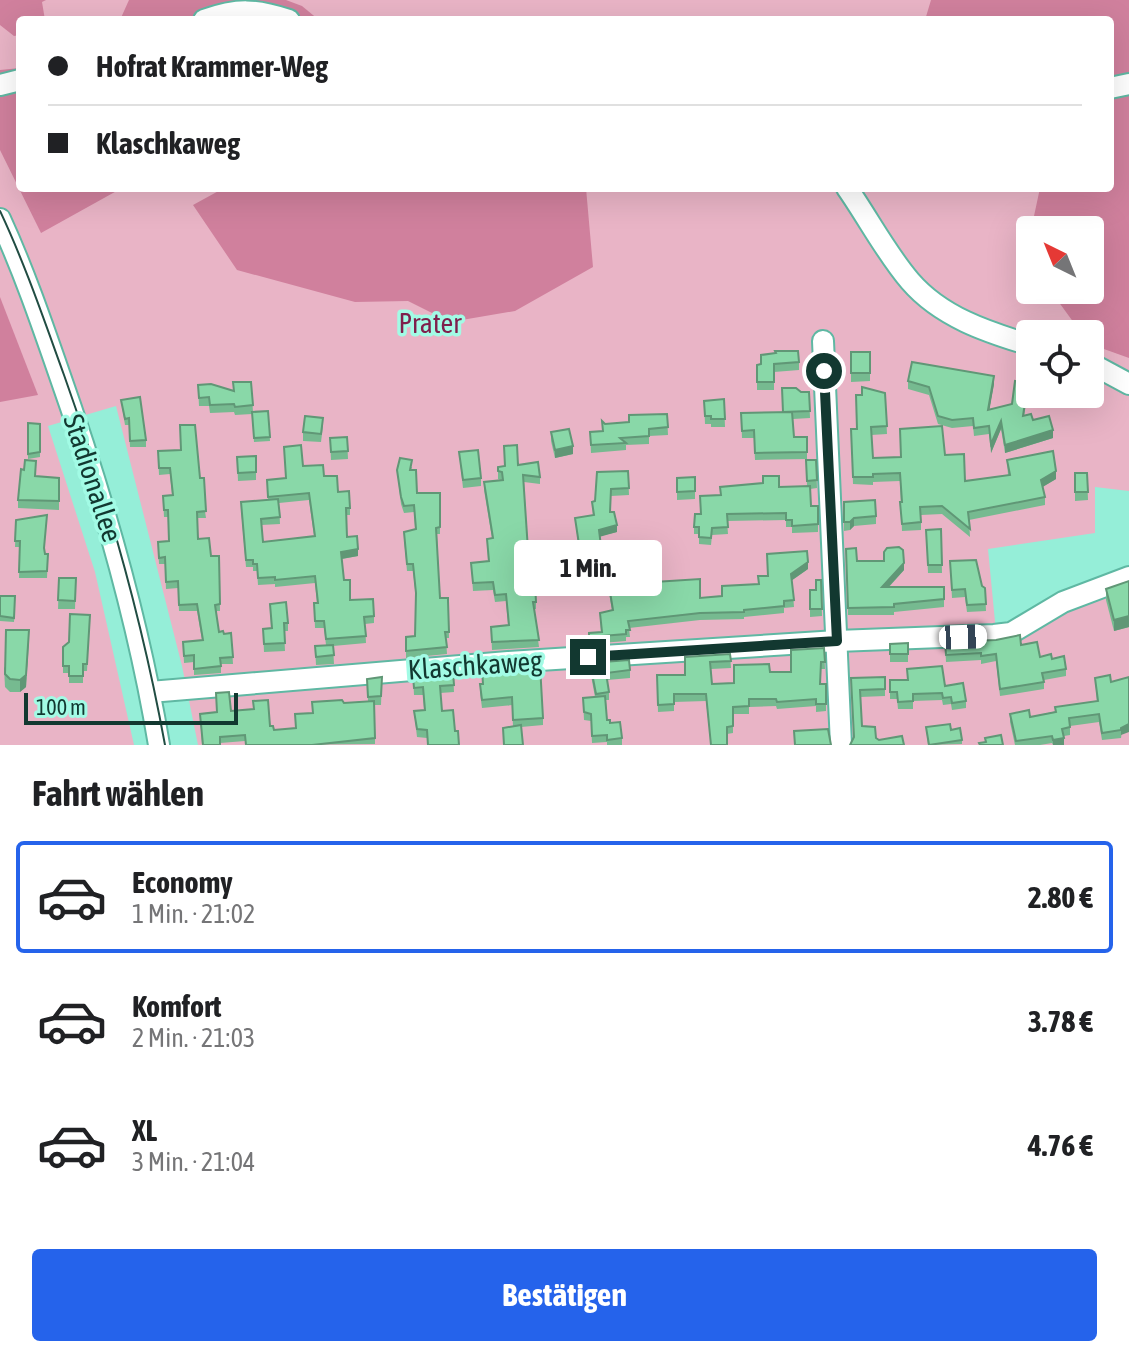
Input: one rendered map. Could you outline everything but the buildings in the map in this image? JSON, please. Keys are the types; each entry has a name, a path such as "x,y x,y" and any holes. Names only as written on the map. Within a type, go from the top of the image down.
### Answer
{"street":[{"path":"215,16 258,10 277,16"},
{"path":"850,192 910,281 924,295 951,315 1016,341"},
{"name":"Stadionallee","path":"0,219 27,281 101,494 150,692 159,745"},
{"path":"823,341 841,745"},
{"path":"1104,371 1129,384"},
{"name":"Klaschkaweg","path":"150,692 496,663 1011,633 1063,602 1126,578"}],"green space":[{"name":"Prater","path":"0,0 1129,0 1129,491 1095,487 1095,533 988,549 996,632 1129,583 1129,745 198,745 182,666 116,406 48,426 95,572 134,745 0,745"}],"shaded area":[{"path":"0,0 46,0 42,2 44,16 16,16 16,36 0,25"},
{"path":"129,0 286,0 302,6 314,16 122,16"},
{"path":"931,0 1129,0 1129,358 1104,349 1104,320 1072,320 1060,304 1104,304 1104,216 1034,216 1039,192 1114,192 1114,16 926,16"},
{"path":"16,68 16,182 0,150 0,70"},
{"path":"21,192 115,192 41,233"},
{"path":"217,192 586,192 593,267 515,311 450,322 408,301 355,302 237,270 193,205"},
{"path":"0,297 38,395 0,402"}],"tram line":[{"path":"0,211 42,313 95,466 134,604 165,745"}],"route":[{"path":"588,657 837,641 824,371"}]}
